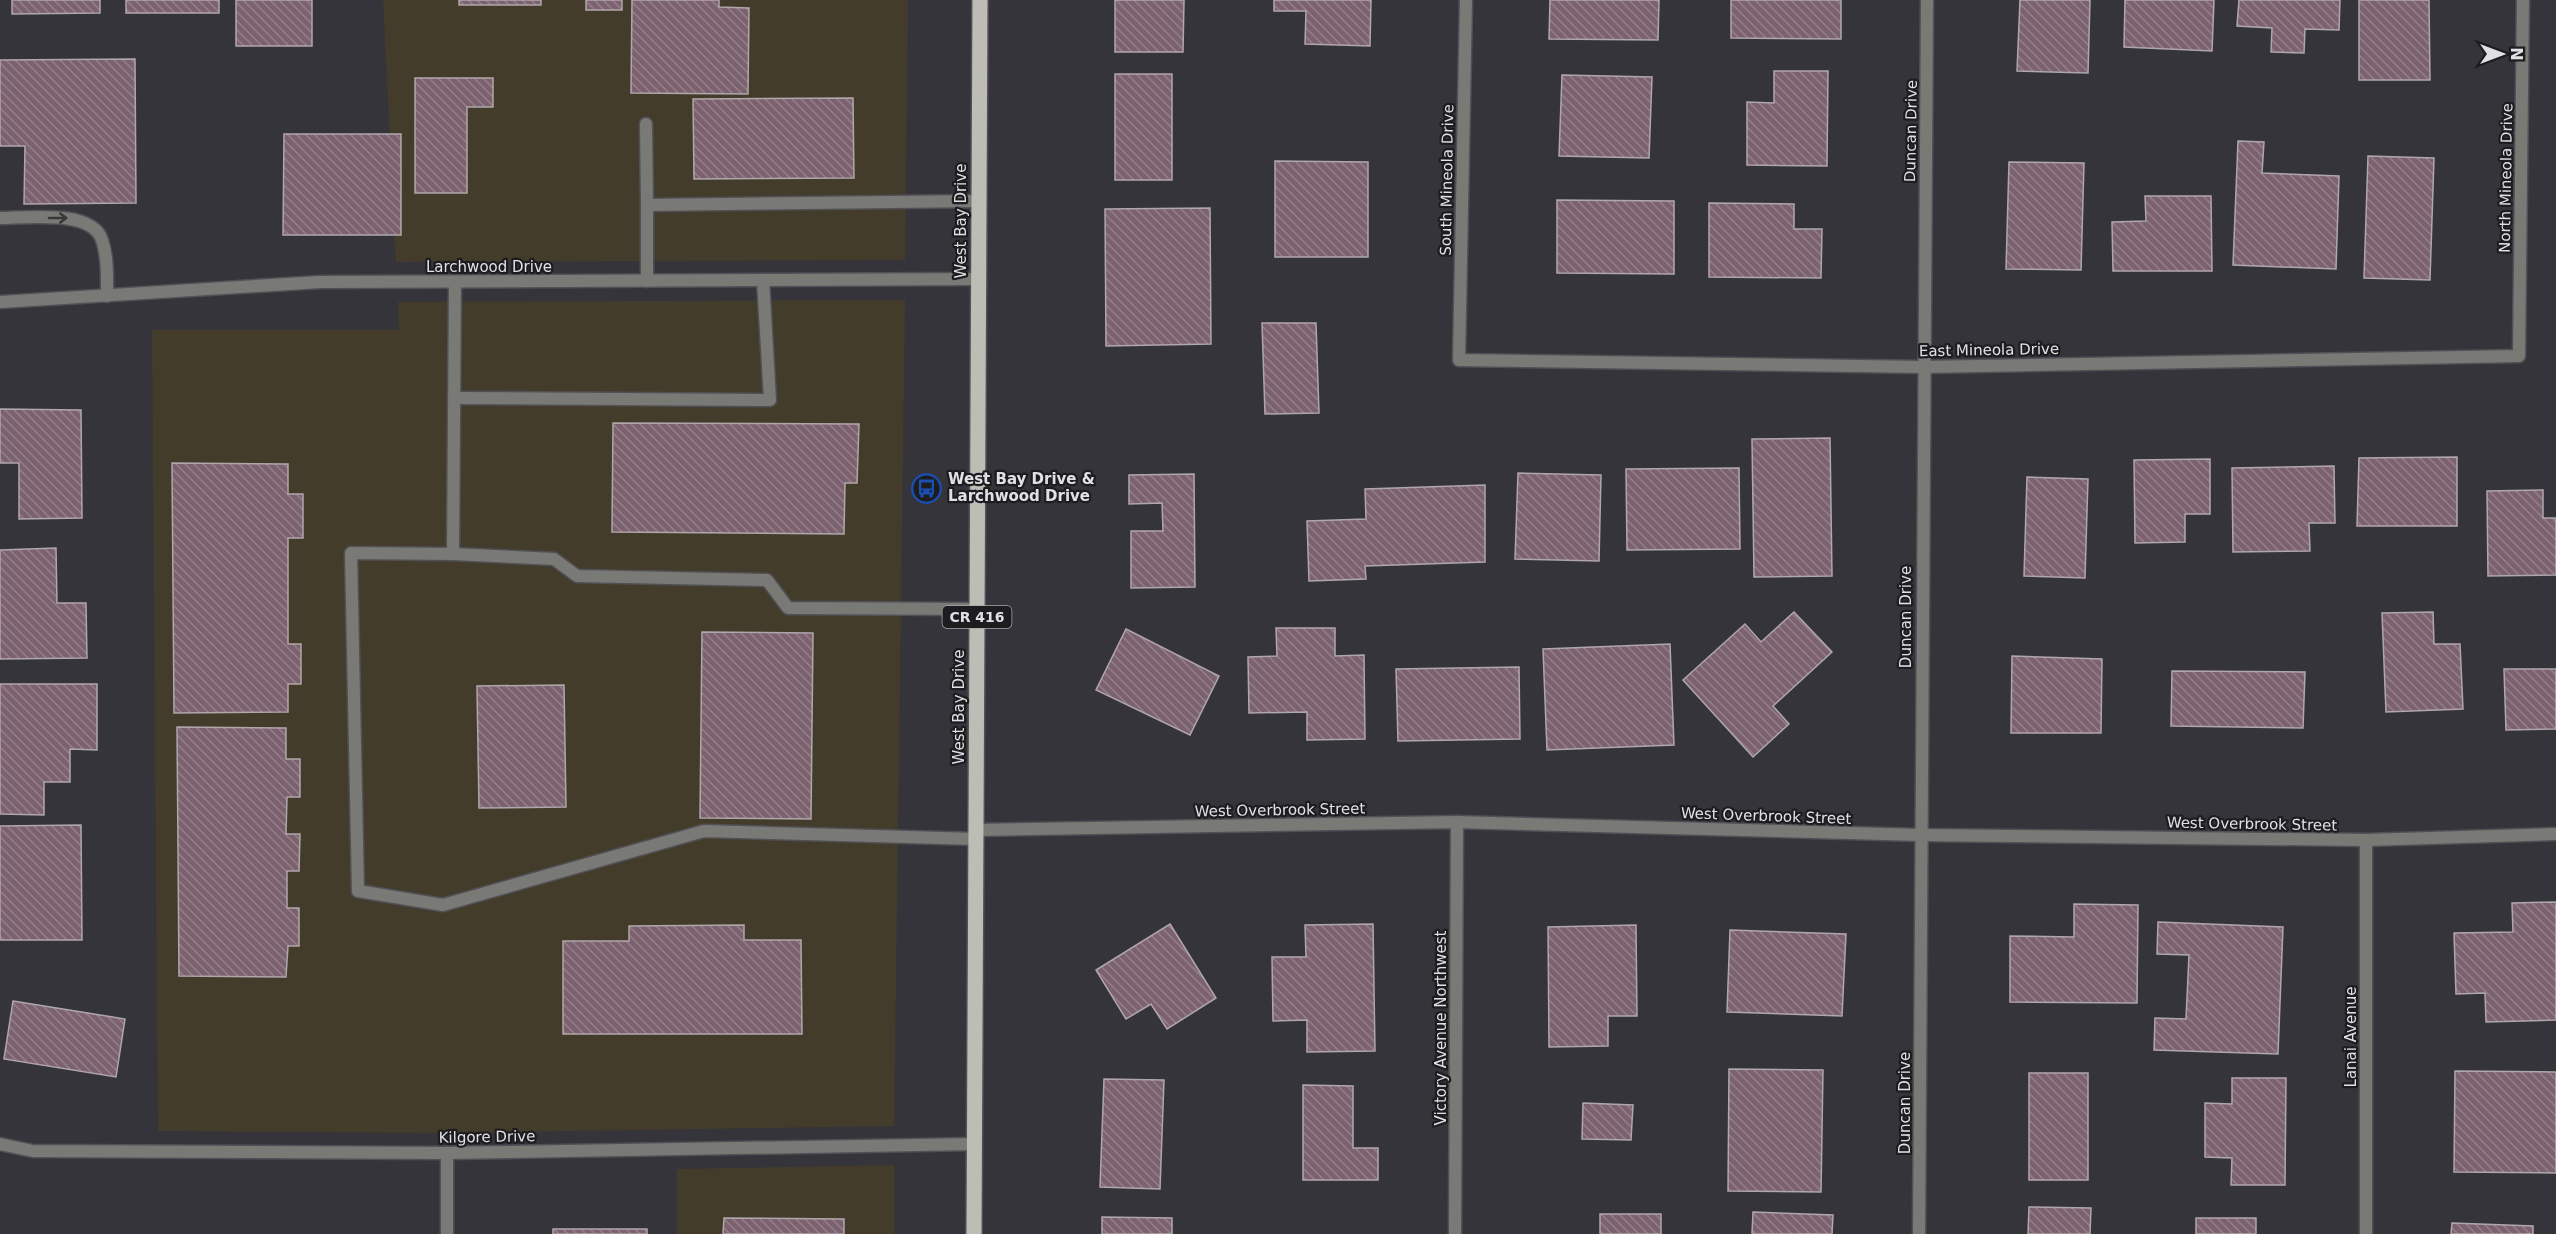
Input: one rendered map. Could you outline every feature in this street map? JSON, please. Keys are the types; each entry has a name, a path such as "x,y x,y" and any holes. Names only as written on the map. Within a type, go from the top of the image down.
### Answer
{"main road":[{"name":"West Bay Drive","path":"974,1234 980,0"}],"street":[{"name":"South Mineola Drive","path":"1459,360 1466,0"},
{"name":"Duncan Drive","path":"1919,1234 1927,0"},
{"name":"North Mineola Drive","path":"2519,356 2523,0"},
{"path":"646,124 647,281"},
{"path":"647,205 979,201"},
{"path":"0,218 73,218 91,225 102,238 107,296"},
{"name":"Larchwood Drive","path":"0,302 320,282 978,279"},
{"path":"454,398 770,400 764,280"},
{"path":"455,282 453,554 554,559 577,576 767,580 788,608 977,609"},
{"name":"East Mineola Drive","path":"1459,360 1923,367 2519,356"},
{"name":"West Overbrook Street","path":"453,554 351,553 358,891 442,905 704,831 976,834 1457,822 1920,835 2366,840 2556,834"},
{"name":"Victory Avenue Northwest","path":"1455,1234 1457,822"},
{"name":"Lanai Avenue","path":"2366,840 2366,1234"},
{"name":"Kilgore Drive","path":"0,1144 33,1151 447,1153 975,1144"},
{"path":"447,1153 447,1234"}],"shaded area":[{"path":"383,0 908,0 905,260 396,262"},
{"path":"905,300 894,1126 447,1133 158,1131 152,330 399,330 398,302"},
{"path":"894,1165 894,1234 677,1234 677,1169"}],"building":[{"path":"12,0 100,0 100,13 12,14"},
{"path":"126,0 219,0 219,13 126,13"},
{"path":"236,0 312,0 312,46 236,46"},
{"path":"459,0 541,0 541,5 459,5"},
{"path":"586,0 622,0 622,10 586,10"},
{"path":"632,0 719,0 719,7 749,8 748,94 631,93"},
{"path":"1115,0 1184,0 1183,52 1115,52"},
{"path":"1274,0 1371,0 1370,46 1305,44 1306,11 1274,11"},
{"path":"1550,0 1659,0 1658,40 1549,39"},
{"path":"1731,0 1841,0 1841,39 1731,38"},
{"path":"2020,0 2090,0 2088,73 2017,71"},
{"path":"2125,0 2214,0 2212,51 2124,47"},
{"path":"2239,0 2340,0 2339,30 2305,29 2304,53 2271,52 2272,28 2237,26"},
{"path":"2359,0 2429,0 2430,80 2359,80"},
{"path":"135,59 136,203 24,204 25,146 0,146 0,60"},
{"path":"1774,71 1828,71 1827,166 1747,165 1747,102 1774,103"},
{"path":"1115,74 1172,74 1172,180 1115,180"},
{"path":"1562,75 1652,77 1649,158 1559,156"},
{"path":"415,78 493,78 493,107 467,107 467,193 415,193"},
{"path":"853,98 854,178 694,179 693,99"},
{"path":"284,134 401,134 401,235 283,235"},
{"path":"2238,141 2264,142 2262,173 2339,176 2336,269 2233,265"},
{"path":"2368,156 2434,158 2430,280 2364,278"},
{"path":"1275,161 1368,162 1368,257 1275,257"},
{"path":"2009,162 2084,163 2081,270 2006,269"},
{"path":"2145,196 2211,196 2212,271 2113,271 2112,222 2146,221"},
{"path":"1557,200 1674,201 1674,274 1557,273"},
{"path":"1709,203 1794,204 1794,229 1822,229 1821,278 1709,277"},
{"path":"1210,208 1211,344 1106,346 1105,209"},
{"path":"1262,323 1316,323 1319,413 1265,414"},
{"path":"0,409 81,410 82,518 19,519 19,463 0,463"},
{"path":"613,423 859,424 857,483 845,483 844,534 612,532"},
{"path":"1830,438 1832,576 1754,577 1752,439"},
{"path":"2457,457 2457,526 2357,526 2359,458"},
{"path":"2210,459 2210,514 2185,514 2185,542 2135,543 2134,460"},
{"path":"172,463 288,464 288,494 303,494 303,538 288,538 288,644 301,644 301,684 288,684 288,712 174,713"},
{"path":"2334,466 2335,523 2309,523 2310,551 2233,552 2232,468"},
{"path":"1739,468 1740,549 1627,550 1626,469"},
{"path":"1518,473 1601,475 1599,561 1515,559"},
{"path":"1194,474 1195,587 1131,588 1131,531 1163,531 1162,503 1129,504 1129,475"},
{"path":"2027,477 2088,479 2085,578 2024,576"},
{"path":"1485,485 1485,562 1365,566 1366,579 1309,581 1307,521 1366,519 1365,489"},
{"path":"2543,490 2543,518 2556,518 2556,575 2488,576 2487,491"},
{"path":"56,548 57,603 86,603 87,658 0,659 0,550"},
{"path":"1794,612 1832,652 1773,706 1789,724 1753,757 1683,680 1745,624 1761,642"},
{"path":"2433,612 2434,644 2460,644 2463,709 2386,712 2382,613"},
{"path":"1276,628 1335,628 1335,656 1364,655 1365,739 1307,740 1307,712 1249,713 1248,657 1277,656"},
{"path":"1126,629 1219,676 1190,735 1096,690"},
{"path":"702,632 813,633 811,819 700,818"},
{"path":"1670,644 1674,745 1547,750 1543,649"},
{"path":"2012,656 2102,659 2101,733 2011,733"},
{"path":"1519,667 1520,739 1398,741 1396,669"},
{"path":"2504,669 2556,669 2556,729 2506,730"},
{"path":"2172,671 2305,672 2303,728 2171,726"},
{"path":"0,684 97,684 97,750 70,749 70,782 44,782 44,815 0,814"},
{"path":"564,685 566,807 479,808 477,686"},
{"path":"177,727 286,728 286,759 300,759 300,797 287,797 286,834 300,834 299,871 287,871 287,908 299,908 299,946 288,946 286,977 179,976"},
{"path":"81,825 82,940 0,940 0,826"},
{"path":"2556,902 2556,1020 2486,1022 2485,993 2456,994 2454,933 2513,932 2512,903"},
{"path":"2074,904 2138,905 2137,1003 2010,1002 2010,936 2074,937"},
{"path":"2158,922 2283,927 2278,1054 2154,1050 2155,1018 2186,1019 2189,955 2157,954"},
{"path":"1170,924 1216,998 1167,1029 1151,1004 1126,1019 1096,970"},
{"path":"1373,924 1375,1051 1307,1052 1307,1020 1273,1021 1272,957 1306,957 1305,925"},
{"path":"744,925 744,940 801,940 802,1034 563,1034 563,941 629,941 629,926"},
{"path":"1636,925 1637,1016 1608,1016 1608,1046 1549,1047 1548,927"},
{"path":"1730,930 1846,934 1842,1016 1727,1012"},
{"path":"13,1001 125,1019 116,1077 4,1059"},
{"path":"1729,1069 1823,1070 1821,1192 1728,1191"},
{"path":"2455,1071 2556,1072 2556,1173 2454,1172"},
{"path":"2029,1073 2088,1073 2088,1180 2029,1180"},
{"path":"2232,1078 2286,1078 2285,1185 2231,1185 2232,1158 2205,1157 2205,1103 2232,1104"},
{"path":"1104,1079 1164,1080 1160,1189 1100,1187"},
{"path":"1303,1085 1353,1086 1353,1148 1378,1148 1378,1180 1303,1180"},
{"path":"1583,1103 1633,1105 1631,1140 1582,1139"},
{"path":"2029,1207 2091,1208 2090,1234 2028,1234"},
{"path":"1753,1212 1833,1215 1832,1234 1752,1234"},
{"path":"1600,1214 1661,1214 1661,1234 1600,1234"},
{"path":"1102,1217 1172,1218 1172,1234 1102,1234"},
{"path":"724,1218 844,1219 844,1234 723,1234"},
{"path":"2196,1218 2256,1218 2256,1234 2196,1234"},
{"path":"2452,1223 2533,1226 2533,1234 2451,1234"},
{"path":"553,1229 647,1229 647,1234 553,1234"}],"place":[{"name":"West Bay Drive & Larchwood Drive","path":"927,488"}]}
